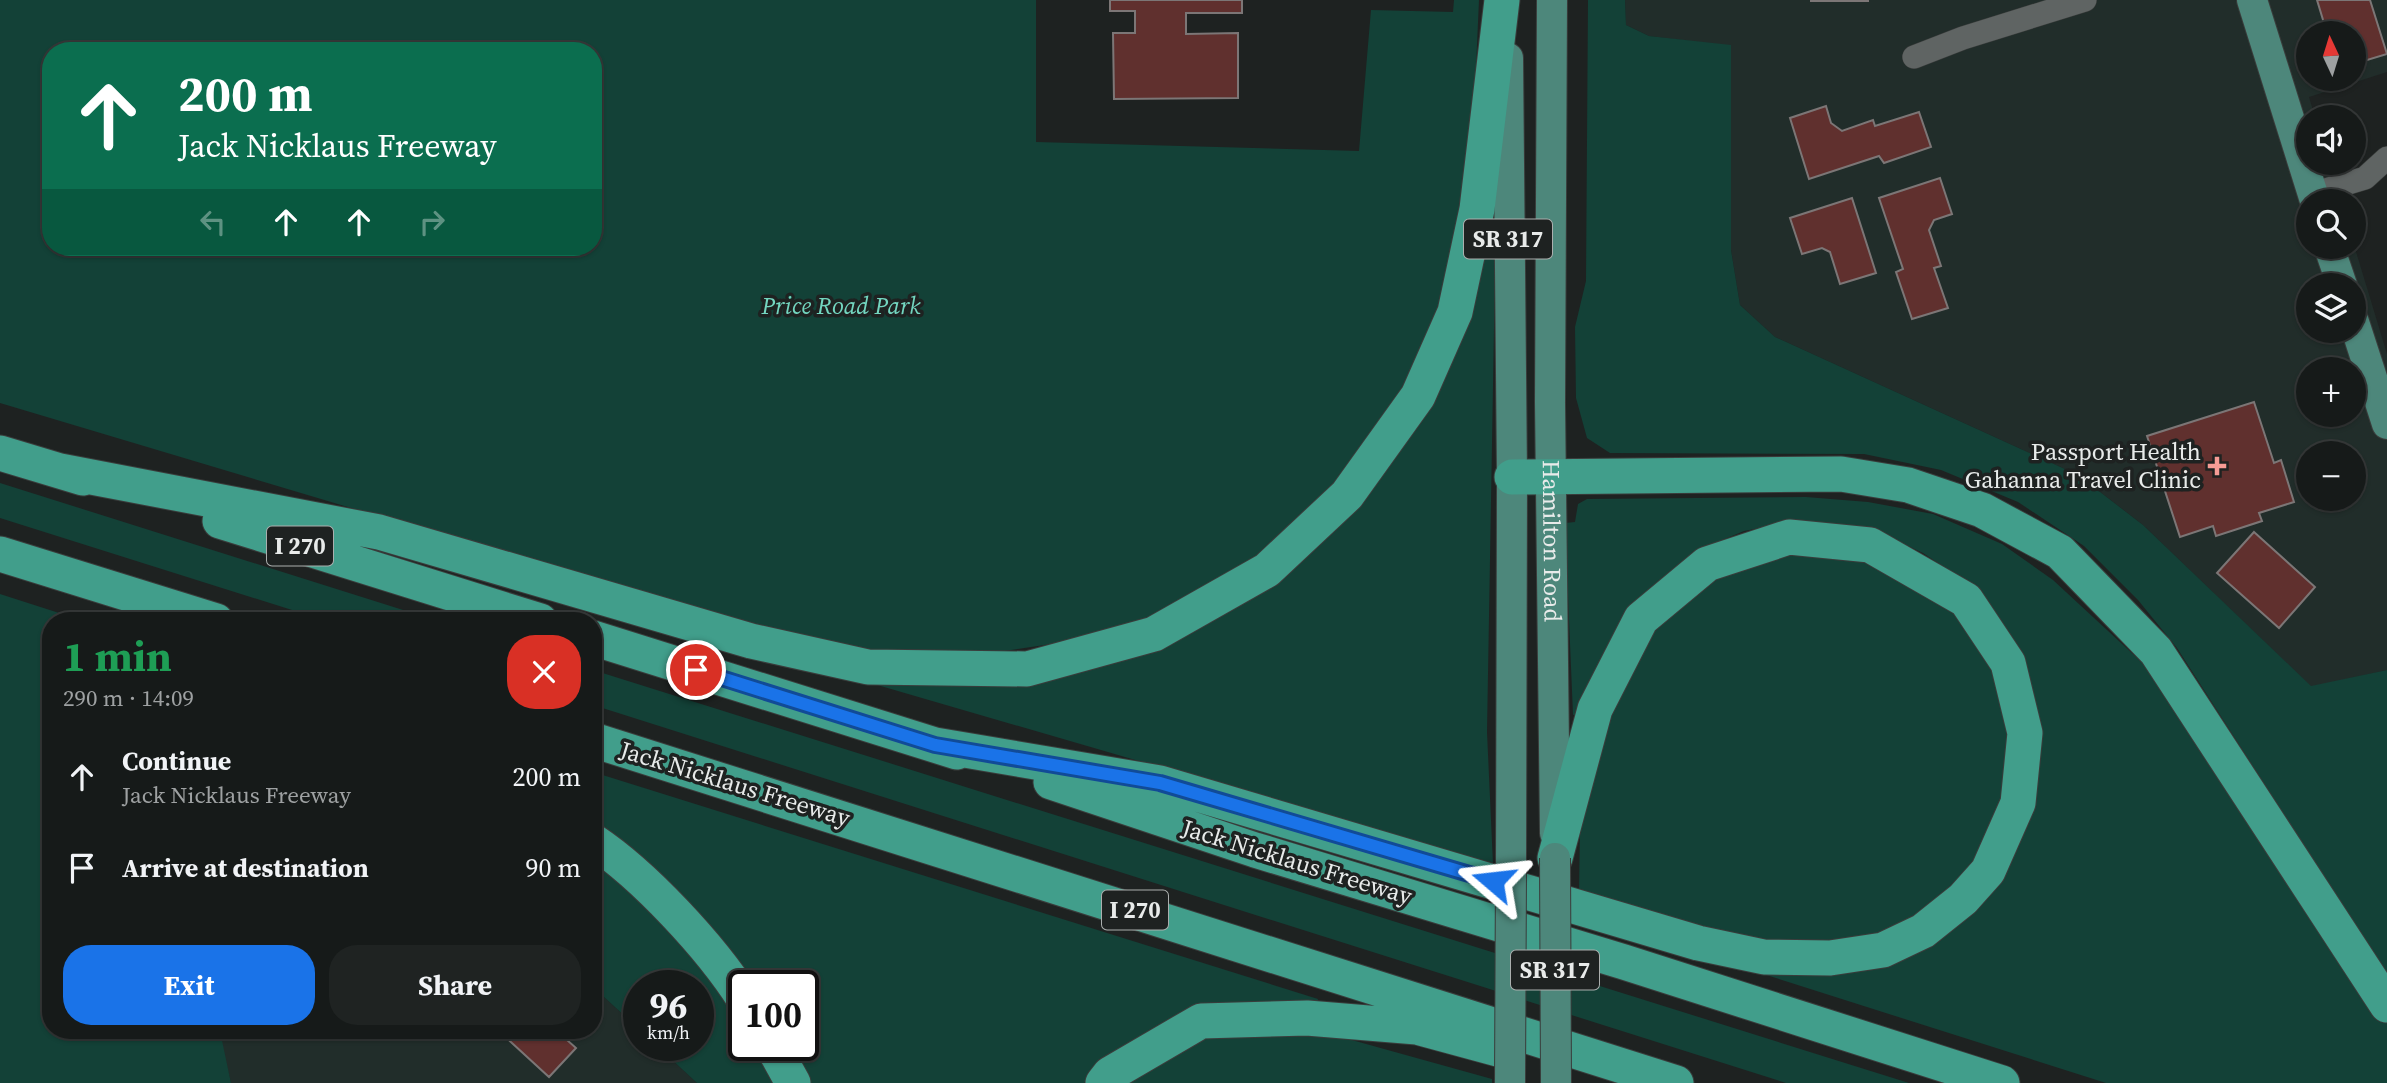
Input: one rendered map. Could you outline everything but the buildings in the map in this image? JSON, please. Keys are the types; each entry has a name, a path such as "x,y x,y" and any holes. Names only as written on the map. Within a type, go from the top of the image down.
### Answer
{"highway":[{"path":"60,471 379,532 751,641 868,667 1027,669 1154,634 1268,570 1347,495 1418,396 1455,312 1476,209 1502,0"},
{"name":"I 270","path":"0,453 511,612"},
{"path":"1512,477 1841,474 1908,485 1982,510 2060,552 2156,651 2387,1005"},
{"path":"935,745 1160,783 1698,943 1764,957 1830,958 1883,950 1923,931 1963,899 1988,871 2018,803 2025,733 2008,663 1966,600 1870,545 1789,537 1707,564 1641,619 1600,697 1555,858"},
{"path":"0,554 187,612"},
{"path":"66,574 136,612"},
{"name":"Jack Nicklaus Freeway","path":"602,641 935,745 1255,850 1624,962 2002,1083"},
{"name":"Jack Nicklaus Freeway","path":"602,743 1676,1083"},
{"path":"602,847 627,863 728,973"},
{"path":"1103,1083 1110,1074 1201,1021 1307,1018 1417,1027 1624,1083"},
{"path":"781,1061 793,1083"}],"main road":[{"name":"Hamilton Road","path":"1507,0 1512,477 1510,1083"},
{"name":"Hamilton Road","path":"1552,0 1556,1083"},
{"path":"2252,0 2311,189"},
{"path":"2361,343 2387,423"}],"street":[{"path":"1914,57 1963,38 2085,0"},
{"path":"2337,189 2365,178 2387,158"}],"shaded area":[{"path":"1625,0 2387,0 2387,72 2366,79 2366,21 2296,21 2296,91 2328,91 2309,97 2311,105 2296,105 2296,175 2333,175 2337,189 2296,189 2296,259 2358,259 2362,273 2296,273 2296,343 2366,343 2366,285 2387,354 2387,670 2311,687 2143,525 2078,475 1775,337 1740,305 1731,250 1731,46 1649,36 1626,25"},
{"path":"602,995 623,1014 623,1061 673,1061 697,1083 231,1083 220,1039 602,1039"}],"green space":[{"name":"Price Road Park","path":"0,0 1036,0 1036,142 1359,151 1371,10 1453,12 1454,0 1479,0 1474,113 1454,251 1431,329 1394,403 1350,469 1288,533 1210,589 1152,617 1058,643 977,655 852,651 679,606 0,403"},
{"path":"1588,0 1625,0 1626,25 1649,36 1731,45 1731,250 1740,305 1775,337 2078,475 2143,525 2311,686 2387,670 2387,975 2177,648 2138,600 2084,546 2018,502 1941,470 1864,454 1610,453 1587,438 1576,398 1575,327 1586,281"},
{"path":"1486,213 1496,213 1487,732 1493,864 867,682 1122,655 1376,472"},
{"path":"0,483 409,612 298,612 0,518"},
{"path":"1806,497 1868,502 1933,514 2002,544 2053,580 2161,680 2387,1016 2387,1083 2106,1083 1760,973 1943,924 2034,751 1957,576 1923,553 1889,537 1792,522 1744,531 1696,551 1580,714 1573,715 1565,523 1575,522 1578,504 1587,499"},
{"path":"1828,547 1914,574 1983,639 2013,735 1997,827 1968,872 1937,906 1895,930 1843,945 1747,942 1579,892 1580,828 1592,753 1642,638 1714,569"},
{"path":"0,594 56,612 42,612 42,1039 222,1039 231,1083 0,1083"},
{"path":"602,673 1909,1083 1786,1083 602,708"},
{"path":"602,775 1318,999 1316,1008 1247,1003 1189,1012 1136,1038 1084,1083 804,1083 793,1061 819,1061 819,970 736,970 630,852 602,830"},
{"path":"602,864 706,970 623,970 623,1014 602,995"},
{"path":"714,981 728,1001 728,1061 763,1061 775,1083 697,1083 673,1061 714,1061"},
{"path":"1213,1028 1323,1032 1492,1079 1492,1083 1114,1083"}],"place":[{"name":"Passport Health Gahanna Travel Clinic","path":"2217,466"}],"route":[{"path":"696,670 935,745 1160,783 1493,881"}]}
